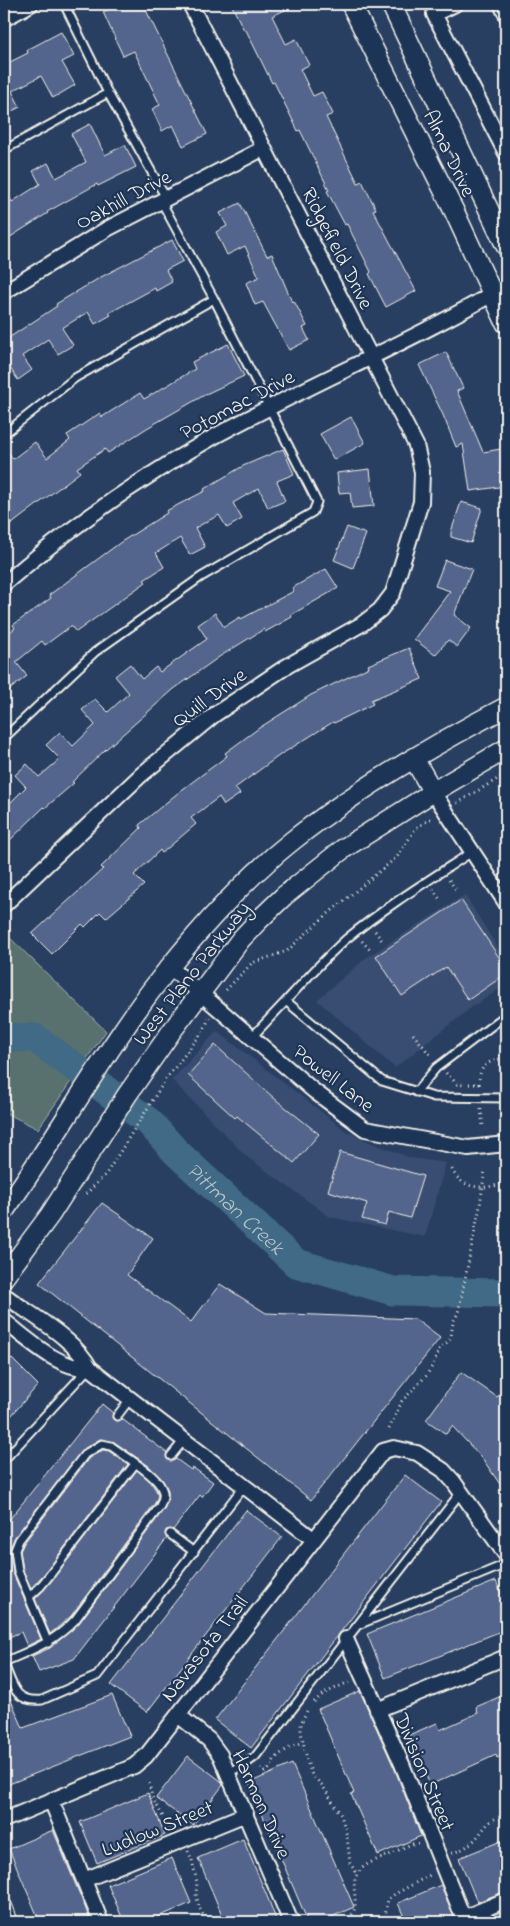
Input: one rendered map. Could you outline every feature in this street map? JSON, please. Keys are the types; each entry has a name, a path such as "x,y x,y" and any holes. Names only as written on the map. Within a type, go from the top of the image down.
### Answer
{"main road":[{"name":"Alma Drive","path":"351,4 455,213 499,291 506,323"},
{"name":"Alma Drive","path":"390,4 506,246"},
{"name":"West Plano Parkway","path":"4,1211 146,998 221,906 292,841 344,803 468,727 506,708"},
{"name":"West Plano Parkway","path":"4,1277 50,1215 141,1074 208,998 241,940 284,896 343,849 433,792 506,749"},
{"path":"414,759 433,792"}],"street":[{"path":"4,19 30,4"},
{"name":"Ridgefield Drive","path":"190,4 416,446 422,472 421,502 418,518"},
{"path":"454,4 434,14 506,153"},
{"name":"Oakhill Drive","path":"4,292 107,229 264,148"},
{"name":"Potomac Drive","path":"4,584 34,558 126,491 216,436 499,291"},
{"name":"Quill Drive","path":"4,905 141,775 214,715 287,666 362,624 380,610 393,593 418,518"},
{"path":"433,792 506,903"},
{"name":"Powell Lane","path":"170,967 314,1091 365,1129 468,1148 506,1144"},
{"path":"4,1297 73,1345 90,1368 314,1539"},
{"path":"4,1321 61,1363 75,1368 90,1368"},
{"name":"Navasota Trail","path":"4,1820 134,1766 146,1756 383,1451 394,1448 418,1453 443,1470 461,1492"},
{"path":"461,1492 506,1555"},
{"name":"Division Street","path":"346,1639 414,1792 464,1920"},
{"path":"377,1710 506,1657"},
{"name":"Harmon Drive","path":"178,1715 213,1745 229,1772 291,1922"},
{"path":"51,1800 101,1922"},
{"name":"Ludlow Street","path":"84,1880 246,1814"},
{"path":"464,1920 506,1900"},
{"path":"4,1906 10,1922"}],"lane":[{"path":"4,738 95,652 201,577 313,512 317,502 64,4"},
{"path":"497,4 506,22"},
{"path":"4,150 108,93"},
{"path":"4,434 75,378 214,299"},
{"path":"252,1037 350,937 396,901 472,852"},
{"path":"286,1001 382,1081 434,1098 506,1098"},
{"path":"416,1092 436,1068 506,1015"},
{"path":"4,1460 90,1368"},
{"path":"117,1416 130,1399"},
{"path":"171,1456 184,1440"},
{"path":"48,1643 18,1571 15,1550 19,1540 85,1454 102,1444 110,1446 155,1479 162,1487 164,1497 160,1506 75,1620 48,1643 4,1663 16,1693 26,1700 42,1700 93,1678 102,1670 244,1486"},
{"path":"29,1597 49,1576 135,1464"},
{"path":"229,1772 255,1757 461,1492"},
{"path":"170,1534 194,1552"},
{"path":"357,1625 506,1564"}],"path":[{"path":"122,1147 166,1080 204,1030 209,1021 208,998 218,998 252,963 287,950 397,857 416,828 506,774"},
{"path":"413,1034 433,1058"},
{"path":"480,1091 479,1075 482,1068 494,1060 506,1058"},
{"path":"445,1072 457,1084 479,1084"},
{"path":"481,1109 483,1127"},
{"path":"452,1169 460,1180 466,1184 483,1188 502,1184"},
{"path":"389,1429 402,1401 426,1376 433,1365 440,1347 451,1337 453,1322 458,1313 483,1188 485,1169"},
{"path":"354,1680 323,1694 314,1702 301,1723 302,1742 312,1775 322,1785 341,1815 345,1824 350,1863 357,1874"},
{"path":"261,1768 265,1772 269,1770 274,1759 302,1742"},
{"path":"149,1783 152,1797 175,1835"},
{"path":"446,1855 471,1843 489,1821 496,1816 506,1816"},
{"path":"345,1922 351,1918 355,1910 354,1885 357,1874 367,1864 417,1842 420,1849"},
{"path":"192,1860 197,1882 196,1894 207,1922"},
{"path":"384,1922 388,1900 395,1894 432,1874 430,1868"}],"shaded area":[{"path":"465,895 506,961 506,985 472,1007 395,1068 317,1000 367,957"},
{"path":"217,1031 346,1131 411,1158 446,1163 425,1237 330,1217 247,1157 172,1080"}],"green space":[{"path":"4,932 106,1031 38,1129 4,1112"}],"building":[{"path":"120,4 143,4 207,134 183,146 173,125 162,131 152,109 160,105 134,51 123,56 103,12"},
{"path":"231,4 298,4 272,16 286,44 296,39 309,65 300,69 313,96 322,92 333,114 326,117 358,183 362,181 376,209 373,210 416,291 386,307 347,224 345,225 327,191 329,190 300,130 298,131 274,82 272,83"},
{"path":"61,32 74,56 62,62 75,85 53,98 41,76 12,91 20,107 4,115 4,65 28,53 27,50"},
{"path":"90,124 105,155 125,145 136,167 98,186 97,184 47,212 4,241 4,188 12,202 40,184 33,171 48,163 56,178 86,162 71,134"},
{"path":"240,203 267,256 272,254 292,302 294,301 307,326 303,328 309,340 289,350 263,302 255,305 246,283 259,277 245,246 227,255 216,232 227,226 220,213"},
{"path":"172,240 183,261 166,270 172,282 156,291 155,288 109,313 111,315 95,324 88,312 62,328 73,345 58,354 48,339 22,356 32,370 18,380 4,359 4,341 57,306 56,304 101,277"},
{"path":"228,344 244,376 208,393 108,453 105,449 77,468 80,472 4,530 4,446 13,459 35,442 47,458 70,440 67,435 100,413 102,417 140,393 144,399 195,369 192,362"},
{"path":"446,352 463,388 457,391 483,452 501,449 506,486 470,491 463,444 456,447 419,365"},
{"path":"351,417 365,443 334,460 320,434"},
{"path":"283,449 294,474 277,481 285,501 268,508 259,488 233,503 242,519 227,528 219,515 195,528 205,547 190,555 180,538 156,553 164,567 76,632 71,626 45,645 42,641 16,662 27,676 4,694 4,637 15,628 13,625 51,598 49,595 121,542 167,513 166,511 205,491 204,489 243,466"},
{"path":"370,469 374,506 352,508 350,492 339,493 337,473"},
{"path":"461,502 482,508 471,543 451,537"},
{"path":"347,527 366,534 353,568 334,560"},
{"path":"445,560 472,569 454,615 471,628 457,647 448,640 435,655 414,639 450,591 435,586"},
{"path":"326,569 338,588 265,632 264,629 219,657 174,689 106,749 72,782 74,783 44,807 4,846 4,809 26,787 15,775 27,764 39,777 60,759 46,745 60,732 73,746 95,725 82,710 95,699 108,712 129,693 115,676 130,664 142,679 156,667 160,672 207,639 198,625 215,613 224,627 240,617 241,619 294,591 292,588"},
{"path":"409,648 422,679 371,700 373,704 333,722 280,755 235,788 240,794 224,805 219,797 191,818 196,824 162,853 160,850 134,875 144,885 106,918 100,912 85,927 82,924 52,954 32,934 103,869 101,867 141,828 139,825 227,756 225,753 259,728 311,695 369,667 368,665"},
{"path":"461,900 506,968 506,974 468,1000 446,967 402,996 376,956"},
{"path":"215,1045 275,1099 319,1134 294,1163 237,1116 235,1118 188,1075"},
{"path":"340,1152 423,1176 410,1218 389,1212 385,1225 362,1219 367,1203 328,1191"},
{"path":"102,1203 153,1238 127,1275 191,1322 220,1284 266,1313 415,1319 440,1338 311,1500 39,1283"},
{"path":"4,1351 38,1385 4,1424"},
{"path":"461,1372 497,1397 506,1388 506,1493 482,1458 452,1426 446,1434 426,1420"},
{"path":"102,1404 113,1413 112,1418 114,1420 119,1421 122,1419 167,1453 166,1457 168,1460 176,1459 191,1470 192,1467 213,1482 202,1497 200,1495 173,1530 166,1530 167,1538 74,1659 39,1672 32,1656 50,1648 79,1623 164,1509 168,1500 168,1490 161,1478 149,1466 114,1442 100,1439 82,1450 15,1537 10,1548 13,1573 41,1639 27,1646 21,1632 4,1639 4,1526"},
{"path":"103,1450 109,1451 128,1464 45,1573 31,1588 23,1570 20,1551 24,1543 89,1458"},
{"path":"137,1470 149,1480 156,1490 158,1496 155,1503 71,1616 50,1634 35,1599 53,1579"},
{"path":"405,1475 441,1502 251,1748 215,1720"},
{"path":"246,1510 282,1537 147,1712 111,1685"},
{"path":"496,1581 506,1606 506,1629 385,1678 367,1634"},
{"path":"4,1684 23,1728 112,1695 130,1736 4,1786"},
{"path":"360,1691 394,1767 421,1836 378,1855 351,1794 354,1793 318,1709"},
{"path":"506,1694 506,1754 497,1758 496,1755 430,1785 409,1735 437,1723 440,1730 478,1713 476,1707"},
{"path":"188,1756 221,1781 223,1785 193,1825 156,1798"},
{"path":"292,1764 354,1907 320,1922 308,1922 249,1783"},
{"path":"148,1793 165,1835 97,1863 80,1822"},
{"path":"53,1830 91,1922 40,1922 9,1849"},
{"path":"243,1839 277,1922 225,1922 198,1858"},
{"path":"506,1839 506,1891 477,1902 459,1858"},
{"path":"172,1858 191,1903 146,1922 124,1922 108,1885"},
{"path":"441,1885 456,1922 406,1922 398,1903"},
{"path":"506,1909 506,1922 487,1922 485,1918"}],"waterway":[{"name":"Pittman Creek","path":"4,1037 35,1038 149,1122 176,1152 296,1263 393,1291 506,1293"}]}
